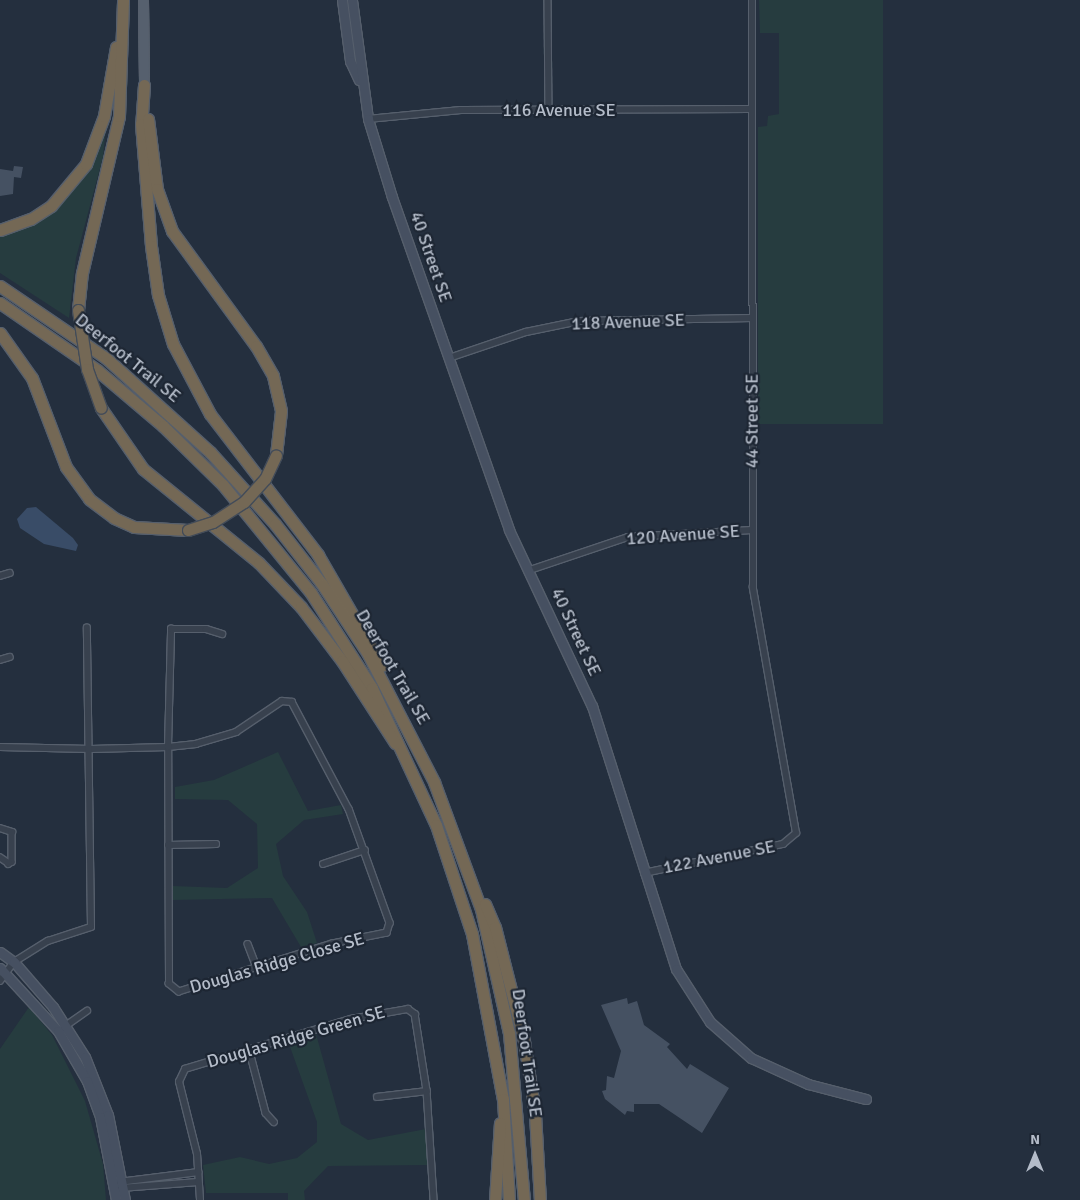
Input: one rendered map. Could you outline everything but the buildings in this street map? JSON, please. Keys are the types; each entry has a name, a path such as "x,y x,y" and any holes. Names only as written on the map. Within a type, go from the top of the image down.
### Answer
{"highway":[{"path":"0,230 31,219 51,206 86,164 110,91 119,0"},
{"path":"123,0 119,116 82,273 78,310 87,369 101,408 143,468 259,563 301,608 342,662 380,725 408,759"},
{"path":"0,333 32,378 66,467 89,499 114,518 134,527 188,530 213,522 244,502 265,479 276,455 281,411 273,376 256,346 188,258 164,213 157,189 144,85"},
{"path":"144,85 141,124 151,246 158,295 173,344 210,414 318,555 376,652 400,711"},
{"name":"Deerfoot Trail SE","path":"0,286 136,382 245,488 322,584 400,711 461,849 480,909 509,1033 524,1200"},
{"name":"Deerfoot Trail SE","path":"0,303 104,376 164,426 244,508 334,626 408,759 436,825 472,934 503,1099 509,1200"},
{"path":"461,849 495,927 524,1041 535,1114 540,1200"},
{"path":"495,1200 503,1099"}],"main road":[{"path":"143,0 144,85"}],"street":[{"name":"40 Street SE","path":"342,0 350,61 361,85"},
{"name":"40 Street SE","path":"352,0 361,85 368,119 509,530 530,570 592,706 642,873 676,969 710,1022 750,1058 782,1074 866,1099"},
{"path":"548,0 549,110"},
{"name":"44 Street SE","path":"752,0 753,588 796,825 795,838"},
{"name":"116 Avenue SE","path":"368,119 462,110 751,109"},
{"name":"118 Avenue SE","path":"449,358 526,332 579,321 752,318"},
{"name":"120 Avenue SE","path":"530,570 628,537 752,530"},
{"path":"0,576 10,573"},
{"path":"0,981 3,970 48,941 91,927 87,628"},
{"path":"168,747 171,629 206,629 222,634"},
{"path":"0,660 10,657"},
{"name":"Douglas Ridge Close SE","path":"0,747 90,749 168,747 196,744 236,732 282,700 292,702 337,781 365,850 390,923 387,933 332,944 179,992 168,984 168,747"},
{"path":"0,828 12,832 12,862 9,864 0,858"},
{"name":"122 Avenue SE","path":"642,873 782,844 795,838"},
{"path":"168,845 216,844"},
{"path":"323,864 365,850"},
{"path":"248,944 257,967"},
{"path":"0,952 14,962 67,1025 85,1057 108,1115 124,1178 125,1200"},
{"path":"3,970 58,1031 87,1082 100,1117 115,1185 116,1200"},
{"name":"Douglas Ridge Green SE","path":"200,1200 198,1172 179,1082 185,1068 250,1052 351,1019 408,1009 415,1014 427,1091 434,1200"},
{"path":"58,1031 87,1011"},
{"path":"250,1052 266,1113 274,1122"},
{"path":"377,1097 427,1091"},
{"path":"115,1185 124,1178 198,1172"},
{"path":"115,1185 125,1189 198,1182"}],"green space":[{"path":"759,0 883,0 883,424 758,424 758,127 767,126 768,116 779,114 779,33 760,33"},
{"path":"107,117 103,157 76,258 69,318 0,273 0,234 57,205"},
{"path":"278,752 308,811 341,805 343,814 304,820 276,844 283,876 307,912 317,943 301,947 272,898 173,900 173,886 227,888 258,868 257,824 228,800 175,799 175,787 214,780"},
{"path":"29,1007 52,1035 85,1101 103,1164 106,1200 0,1200 0,1049"},
{"path":"316,1034 341,1124 368,1140 426,1129 428,1165 328,1166 304,1191 305,1200 288,1200 288,1193 206,1193 203,1165 240,1157 269,1164 297,1158 317,1142 317,1122 289,1044"}],"water":[{"path":"36,507 73,538 78,545 76,551 44,544 20,528 17,519 27,508"}]}
